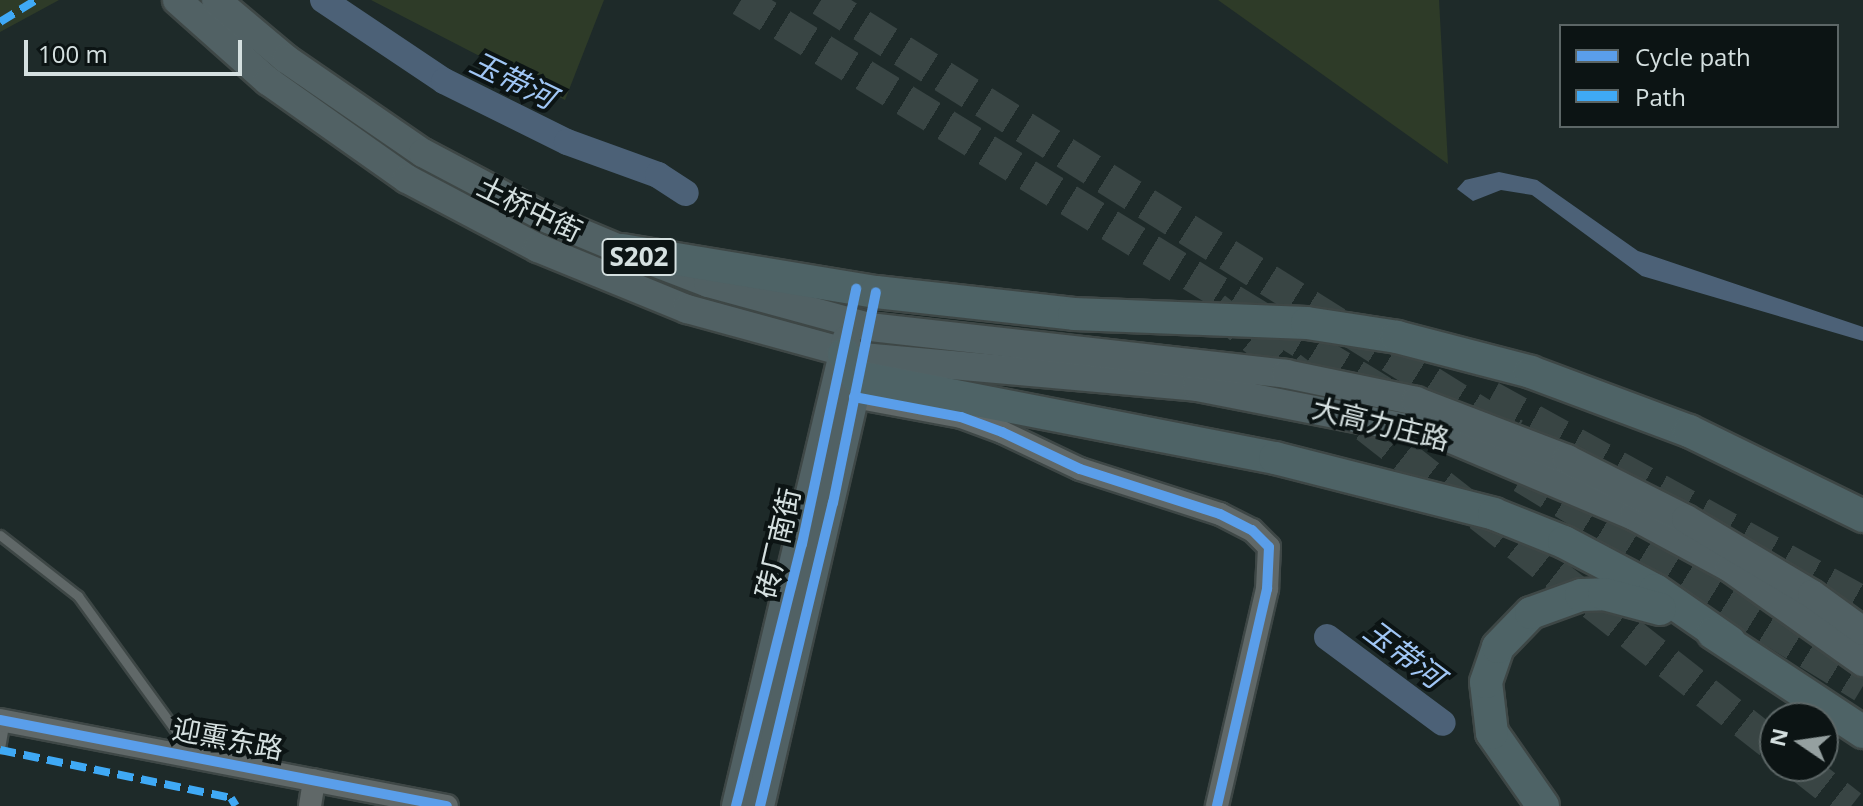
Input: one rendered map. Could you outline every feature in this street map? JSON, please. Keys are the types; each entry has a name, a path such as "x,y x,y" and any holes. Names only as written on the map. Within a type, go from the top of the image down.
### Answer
{"highway":[{"path":"622,250 866,291 1074,314 1307,323 1483,356 1689,431 1863,516"},
{"path":"855,371 1275,458 1494,514 1564,542 1655,590 1863,732"},
{"path":"1543,806 1492,733 1486,707 1491,661 1513,627 1554,602 1604,594 1664,610 1730,642"}],"main road":[{"name":"大高力庄路","path":"177,0 281,91 407,179 538,248 687,309 855,371 1197,387 1442,435 1648,523 1730,568 1863,662"},
{"name":"土桥中街","path":"216,0 298,68 423,153 522,207 708,283 859,324"},
{"name":"砖厂南街","path":"760,806 855,371 859,324 866,291"},
{"name":"大高力庄路","path":"859,324 1286,374 1416,401 1567,459 1672,512 1750,555 1863,631"},
{"name":"砖厂南街","path":"736,806 855,371"}],"street":[{"path":"855,371 1091,473 1220,514 1252,530 1269,547 1271,565 1217,806"},
{"name":"迎熏东路","path":"2,720 447,806"},
{"path":"310,806 314,780"}],"lane":[{"path":"0,535 78,596 194,755"},
{"path":"0,748 2,720"}],"green space":[{"path":"0,0 59,0 0,32"},
{"path":"371,0 604,0 565,100"},
{"path":"1218,0 1439,0 1448,164"}],"water":[{"path":"1499,172 1537,180 1638,251 1863,327 1863,341 1642,276 1532,195 1501,190 1473,201 1457,189 1465,180"}],"waterway":[{"name":"玉带河","path":"323,0 444,81 567,142 658,175 686,193"},
{"name":"玉带河","path":"1327,637 1443,723"}],"tunnel":[{"path":"741,0 1391,397"},
{"path":"821,0 1514,434"},
{"path":"1215,308 1759,734"},
{"path":"1491,397 1863,602"},
{"path":"1522,477 1863,687"},
{"path":"1820,782 1851,806"}],"marked path":[{"path":"0,22 36,0"},
{"path":"0,750 231,798 236,806"}],"cycle path":[{"path":"736,806 802,544 856,289"},
{"path":"760,806 833,503 876,292"},
{"path":"854,397 961,417 1002,432 1080,469 1220,514 1252,530 1269,547 1267,589 1217,806"},
{"path":"0,720 447,806"}]}
